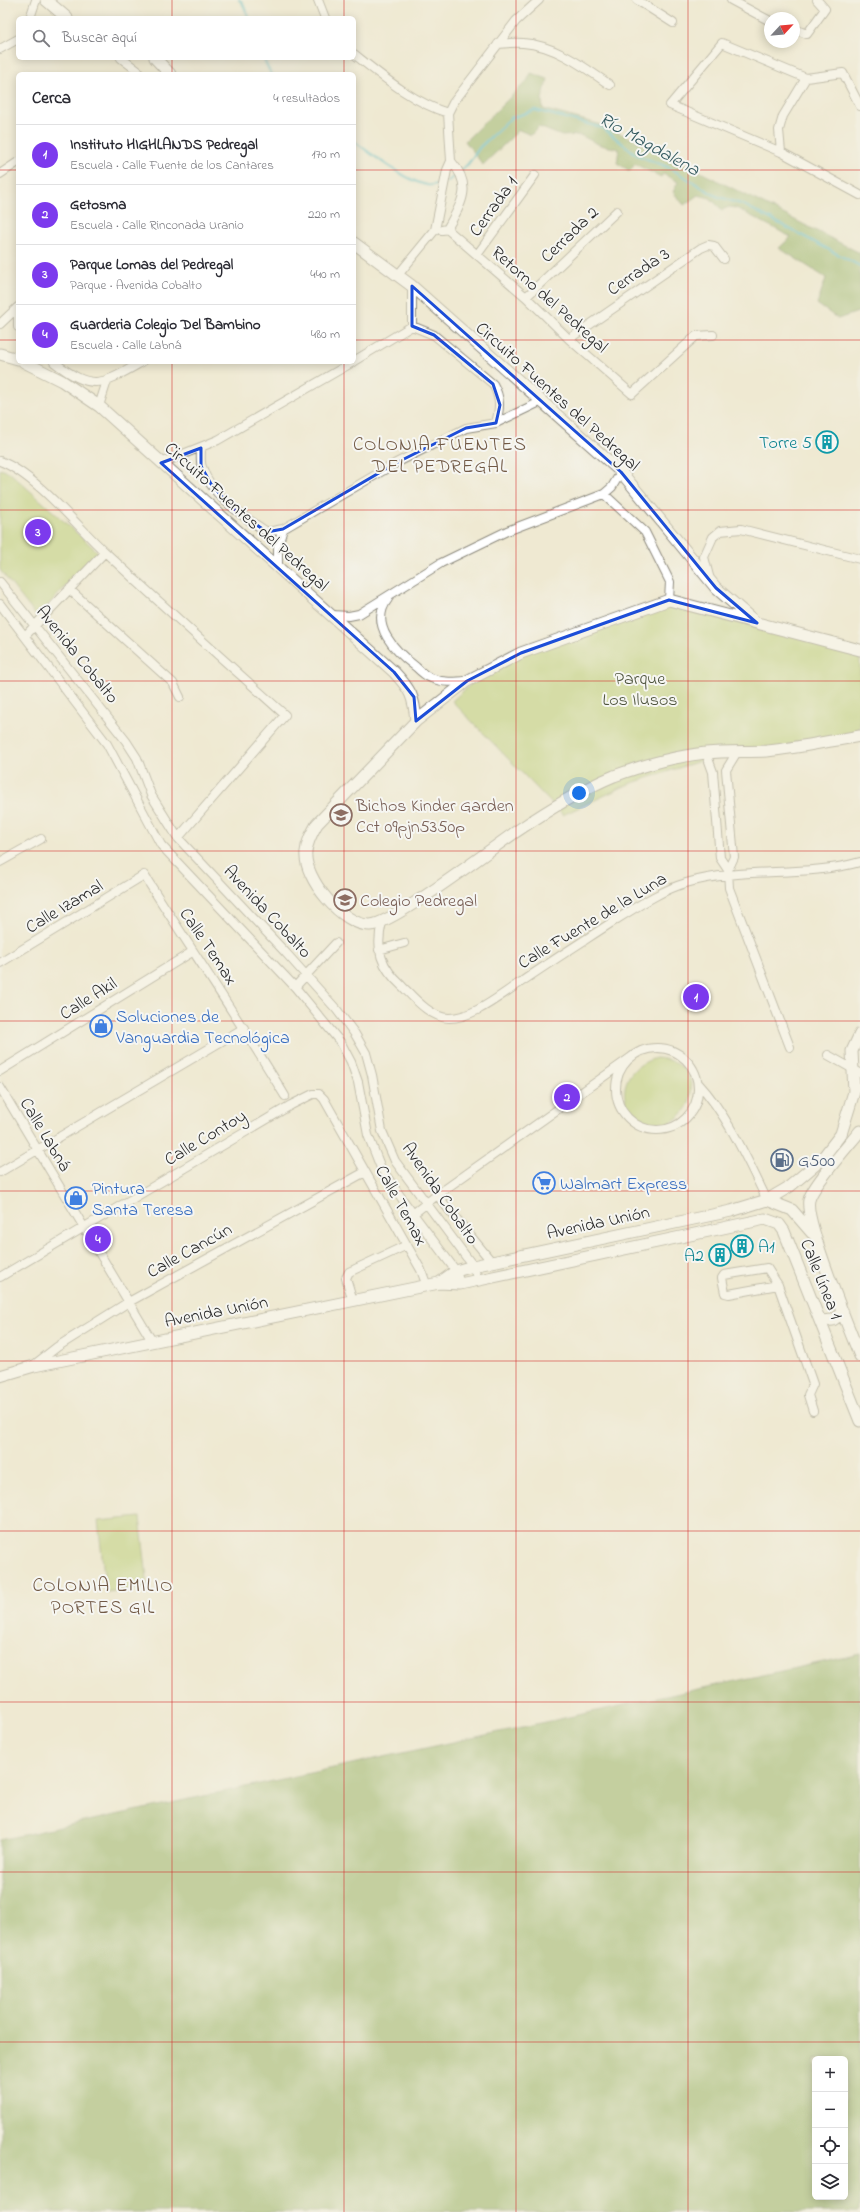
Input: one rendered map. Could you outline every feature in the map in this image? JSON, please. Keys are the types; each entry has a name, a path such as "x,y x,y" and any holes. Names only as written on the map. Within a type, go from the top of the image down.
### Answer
{"street":[{"path":"31,15 36,0"},
{"path":"46,0 65,16"},
{"path":"318,0 324,16"},
{"path":"637,0 673,22"},
{"path":"731,0 764,18"},
{"path":"800,31 807,34 825,9 817,0"},
{"path":"398,275 435,230 447,170 451,160 448,113 453,104 498,44 516,21 535,1"},
{"path":"0,49 16,40"},
{"path":"498,44 523,42 543,46 571,59 610,85"},
{"path":"860,106 843,73 806,78 722,43 670,105 781,152 860,195"},
{"path":"356,55 433,109 448,113"},
{"path":"124,60 138,72"},
{"path":"157,60 168,72"},
{"path":"781,152 779,130 784,116 806,78"},
{"path":"435,230 447,229 460,207 464,192 459,169 451,160"},
{"path":"0,174 16,163"},
{"name":"Cerrada 1","path":"477,255 535,175"},
{"name":"Cerrada 2","path":"526,297 617,211"},
{"name":"Retorno del Pedregal","path":"447,229 526,297 569,339 632,394 696,336 713,335"},
{"name":"Cerrada 3","path":"569,339 708,244 714,246 724,259"},
{"name":"Circuito Fuentes del Pedregal","path":"356,246 412,286 620,472 716,588 757,623"},
{"path":"412,286 412,326"},
{"path":"0,324 16,310"},
{"path":"356,360 412,326"},
{"path":"412,326 434,335 493,384 498,393 500,405 496,423"},
{"path":"0,354 16,358"},
{"name":"Circuito Fuentes del Pedregal","path":"28,364 62,381 99,406 394,672 409,688 414,697 416,721"},
{"path":"57,364 75,378 89,382 107,381 138,364"},
{"path":"161,463 201,448 349,364"},
{"path":"99,406 107,381"},
{"path":"201,448 201,466 211,484 232,508 267,532 283,529 396,463 466,428 496,423 540,402"},
{"path":"0,461 9,465 32,482 105,552 286,715 178,838"},
{"path":"332,615 350,616 359,614 441,563 507,531 604,494 612,487 620,472"},
{"path":"604,494 645,532 670,582 669,600 521,652 467,681 416,721 317,824 308,839 305,853 312,879 341,912 350,920 362,925 372,925 382,922 418,900 535,819 576,794 615,776 671,760 706,753 768,750 860,736"},
{"path":"278,567 278,545 283,529"},
{"path":"716,588 708,573 704,557 713,537 720,530 742,529 860,559"},
{"path":"25,636 105,552"},
{"name":"Avenida Cobalto","path":"0,582 126,741 137,758 151,795 178,838 337,1010 366,1053 372,1075 382,1131 396,1161 425,1203 473,1266 478,1280"},
{"path":"69,589 173,683 180,697"},
{"path":"390,596 384,606 381,617 382,627 388,640 408,662 429,678 452,682 467,681"},
{"name":"Circuito Fuentes del Pedregal","path":"669,600 860,650"},
{"name":"Avenida Cobalto","path":"0,604 107,744 161,844 324,1020 340,1043 351,1062 358,1082 368,1135 381,1168 413,1214 456,1271 460,1284"},
{"path":"728,873 734,857 726,770 737,752"},
{"path":"706,753 713,772 720,858 728,873 730,888 790,1047"},
{"path":"0,862 41,839"},
{"name":"Calle Fuente de la Luna","path":"382,922 378,938 379,950 385,967 396,981 433,1014 448,1018 466,1015 492,1000 625,914 660,894 685,883 728,873 837,868 860,862"},
{"name":"Calle Temax","path":"144,875 192,952 244,1028 285,1096"},
{"name":"Calle Izamal","path":"0,963 144,875"},
{"path":"295,988 336,943"},
{"path":"379,950 404,943"},
{"name":"Calle Akil","path":"0,1071 192,952"},
{"path":"0,1172 244,1028"},
{"name":"Avenida Unión","path":"439,1283 456,1271 491,1261 613,1238 731,1211 767,1200 803,1177 821,1160 841,1134 854,1092 856,1071 852,1051 860,1034"},
{"path":"413,1214 425,1203 437,1195 630,1058 640,1051 653,1048 665,1049 677,1053 687,1060 694,1071 698,1083 698,1097 693,1110 684,1121 672,1128 658,1131 643,1128 631,1121 626,1116 616,1097 616,1083 621,1069 630,1058"},
{"path":"828,1055 856,1071"},
{"path":"698,1083 709,1094 742,1150 767,1200 792,1210 816,1239"},
{"name":"Calle Labná","path":"0,1087 127,1303 152,1342"},
{"name":"Calle Contoy","path":"0,1277 291,1105 313,1094 319,1094 324,1099"},
{"name":"Calle Temax","path":"324,1099 421,1270 427,1286"},
{"name":"Calle Línea 1","path":"860,1131 809,1198 809,1214 816,1239 860,1356"},
{"name":"Calle Cancún","path":"34,1366 57,1347 127,1303 365,1172"},
{"path":"437,1195 491,1261"},
{"name":"Avenida Unión","path":"0,1376 34,1366 439,1283 460,1284 614,1252 755,1220 772,1221"},
{"name":"Calle Línea 1","path":"772,1221 779,1224 784,1231 820,1321 856,1401 860,1421"},
{"path":"353,1301 346,1278 349,1272 407,1245"},
{"path":"778,1285 729,1294 725,1293 722,1278 724,1275 767,1268 778,1285 813,1384 808,1394 813,1411"},
{"path":"820,1321 833,1320 843,1314"}],"highlighted area":[{"path":"412,286 621,472 716,588 757,623 669,600 521,653 467,681 416,721 414,697 394,672 161,463 201,448 201,466 211,484 232,508 267,532 283,529 396,463 466,428 496,423 500,405 493,384 434,335 412,326"}],"green space":[{"path":"531,73 548,79 542,99 543,109 602,125 669,156 860,253 860,314 858,312 838,319 817,304 826,278 779,248 791,237 736,208 729,207 722,210 710,198 698,195 684,205 673,192 678,182 663,174 661,177 635,164 630,171 617,163 619,149 600,145 580,135 562,136 539,127 531,135 519,130 483,165 465,141 527,81"},
{"path":"0,469 9,472 98,552 37,617 0,570"},
{"name":"Parque Los Ilusos","path":"669,600 860,650 860,739 703,760 629,784 563,815 452,701 471,684 521,653"},
{"path":"656,1058 673,1062 685,1071 689,1077 691,1093 688,1105 677,1118 671,1122 656,1126 643,1124 633,1116 626,1104 625,1091 628,1078 639,1066"},
{"path":"140,1517 148,1587 106,1592 98,1521"},
{"path":"860,1654 860,2212 0,2212 0,1840"}],"waterway":[{"name":"Río Magdalena","path":"239,0 242,2 248,16"},
{"name":"Río Magdalena","path":"264,60 270,72"},
{"name":"Río Magdalena","path":"461,171 480,147 511,118 535,110 603,128 637,155 670,168 716,196 744,205 860,266"},
{"name":"Río Magdalena","path":"356,142 399,173 409,178 429,185 442,183"},
{"name":"Río Magdalena","path":"447,182 457,174"}],"place":[{"name":"Torre 5","path":"827,442"},
{"name":"Parque Lomas del Pedregal","path":"38,532"},
{"name":"Bichos Kinder Garden Cct 09pjn5350p","path":"341,815"},
{"name":"Colegio Pedregal","path":"345,900"},
{"name":"Instituto HIGHLANDS Pedregal","path":"696,997"},
{"name":"Soluciones de Vanguardia Tecnológica","path":"101,1026"},
{"name":"Getosma","path":"567,1097"},
{"name":"G500","path":"782,1160"},
{"name":"Walmart Express","path":"544,1183"},
{"name":"Pintura Santa Teresa","path":"76,1198"},
{"name":"Guarderia Colegio Del Bambino","path":"98,1239"},
{"name":"A1","path":"742,1246"},
{"name":"A2","path":"720,1255"}],"district":[{"name":"COLONIA FUENTES DEL PEDREGAL","path":"440,454"},
{"name":"COLONIA EMILIO PORTES GIL","path":"103,1595"}]}
